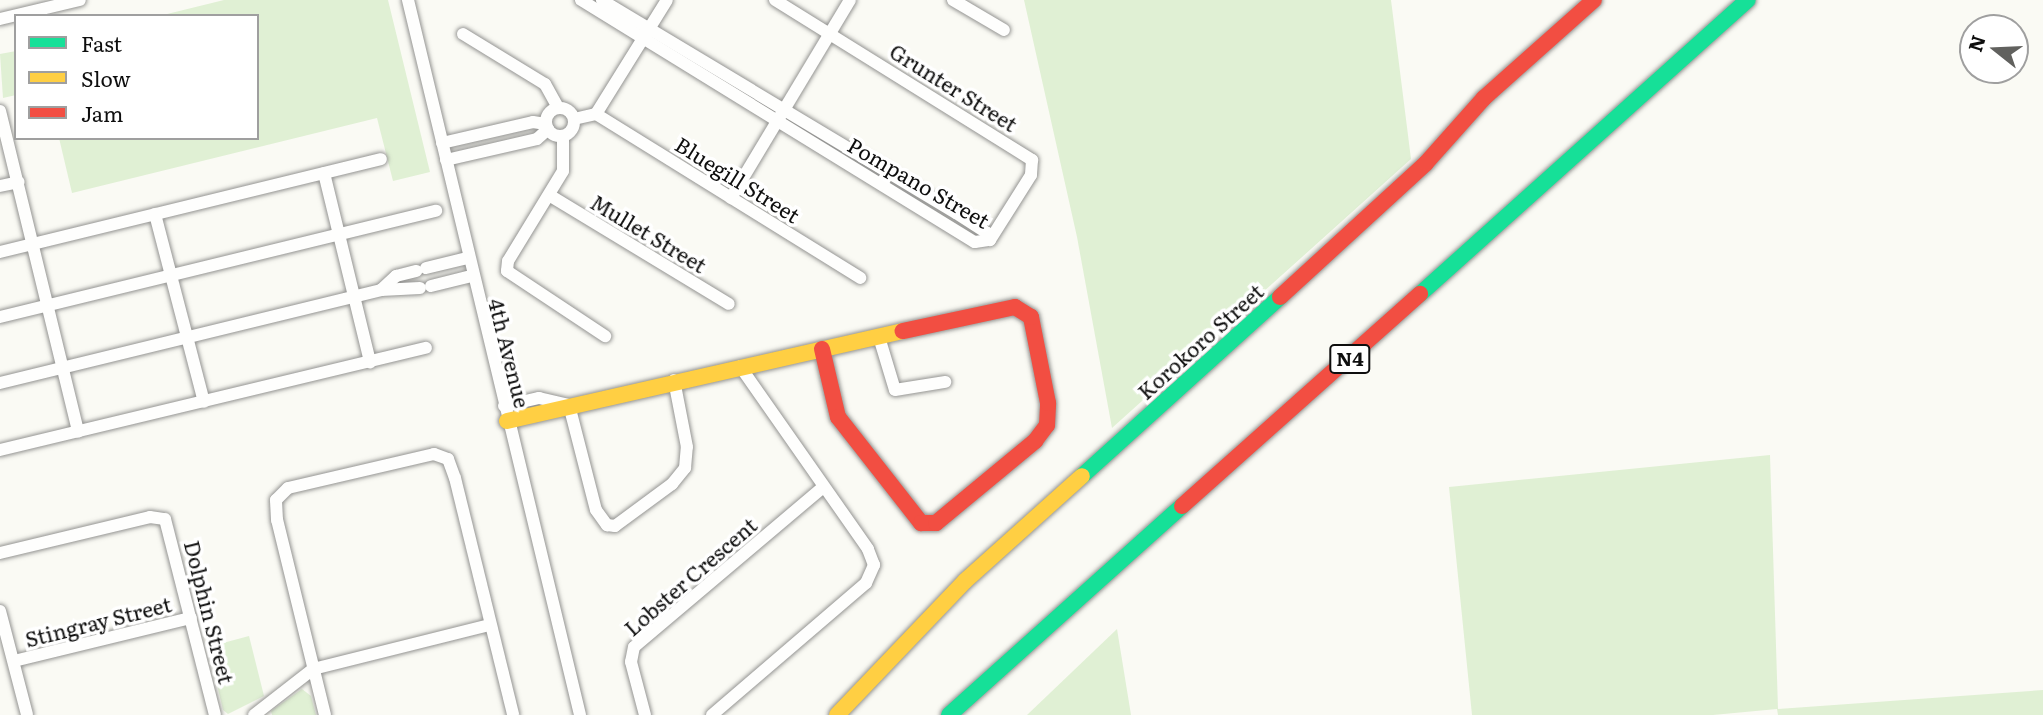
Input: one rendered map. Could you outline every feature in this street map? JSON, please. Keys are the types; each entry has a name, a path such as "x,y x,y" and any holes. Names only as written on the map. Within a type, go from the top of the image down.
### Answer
{"main road":[{"name":"Korokoro Street","path":"837,715 965,581 1338,246 1426,163 1484,98 1594,0"},
{"name":"N4","path":"949,715 1748,0"},
{"path":"506,414 569,405 1005,307 1024,310 1031,317 1048,403 1046,425 1035,441 936,523 921,523 844,427 834,408 822,349"},
{"path":"937,715 983,674 1047,630"}],"street":[{"path":"21,14 80,0"},
{"name":"4th Avenue","path":"408,0 471,276 580,715"},
{"name":"Pompano Street","path":"581,0 605,6 952,219 987,233 989,240"},
{"path":"574,119 596,114 667,0"},
{"name":"Grunter Street","path":"775,0 1032,160 1031,175 989,240"},
{"path":"731,198 850,0"},
{"path":"953,0 1004,30"},
{"path":"463,34 545,84 558,107 569,110 574,119 572,130 563,136"},
{"path":"446,160 537,139 547,127 548,113 558,107"},
{"path":"0,111 79,432"},
{"name":"Bluegill Street","path":"596,114 860,278"},
{"path":"442,142 534,122 563,136"},
{"path":"563,136 566,160 549,195 508,261 507,271 606,336"},
{"path":"0,252 381,159"},
{"path":"324,173 370,362"},
{"path":"0,186 19,181"},
{"name":"Mullet Street","path":"549,195 729,304"},
{"path":"0,317 436,211"},
{"path":"155,214 204,402"},
{"path":"381,290 396,276 467,258"},
{"path":"0,383 381,290 425,287 471,276"},
{"path":"879,337 895,390 944,382"},
{"path":"0,450 426,348"},
{"path":"712,715 870,578 872,555 740,366"},
{"path":"569,405 596,510 607,525 615,526 672,484 685,468 687,447 674,380"},
{"path":"325,715 275,509 280,494 300,485 424,455 443,454 455,478 513,715"},
{"name":"Lobster Crescent","path":"645,715 631,662 634,647 823,487"},
{"name":"Dolphin Street","path":"0,554 150,517 164,519 215,715"},
{"path":"0,611 27,715"},
{"name":"Stingray Street","path":"14,661 191,618"},
{"path":"254,715 313,669 490,625"}],"green space":[{"path":"224,0 388,0 430,172 393,181 377,118 72,193 59,140 259,140 259,14 167,14"},
{"path":"1024,0 1391,0 1411,159 1112,428 1077,237"},
{"path":"14,51 14,95 3,98 0,54"},
{"path":"1770,455 1778,709 2043,690 2043,715 1778,715 1777,709 1713,715 1472,715 1449,487"},
{"path":"1117,629 1131,715 1027,715"},
{"path":"249,636 264,696 228,714 223,710 208,647"},
{"path":"302,689 311,696 316,715 272,715 271,711"}],"traffic: fast":[{"path":"1420,294 1748,0"},
{"path":"1082,476 1280,297"},
{"path":"949,715 1182,506"}],"traffic: slow":[{"path":"507,421 903,331"},
{"path":"837,715 965,581 1082,476"}],"traffic: jam":[{"path":"1280,297 1426,163 1484,98 1594,0"},
{"path":"1182,506 1420,294"},
{"path":"822,349 838,417 921,523 936,523 1035,441 1047,425 1048,403 1031,317 1015,307 903,331"}]}
